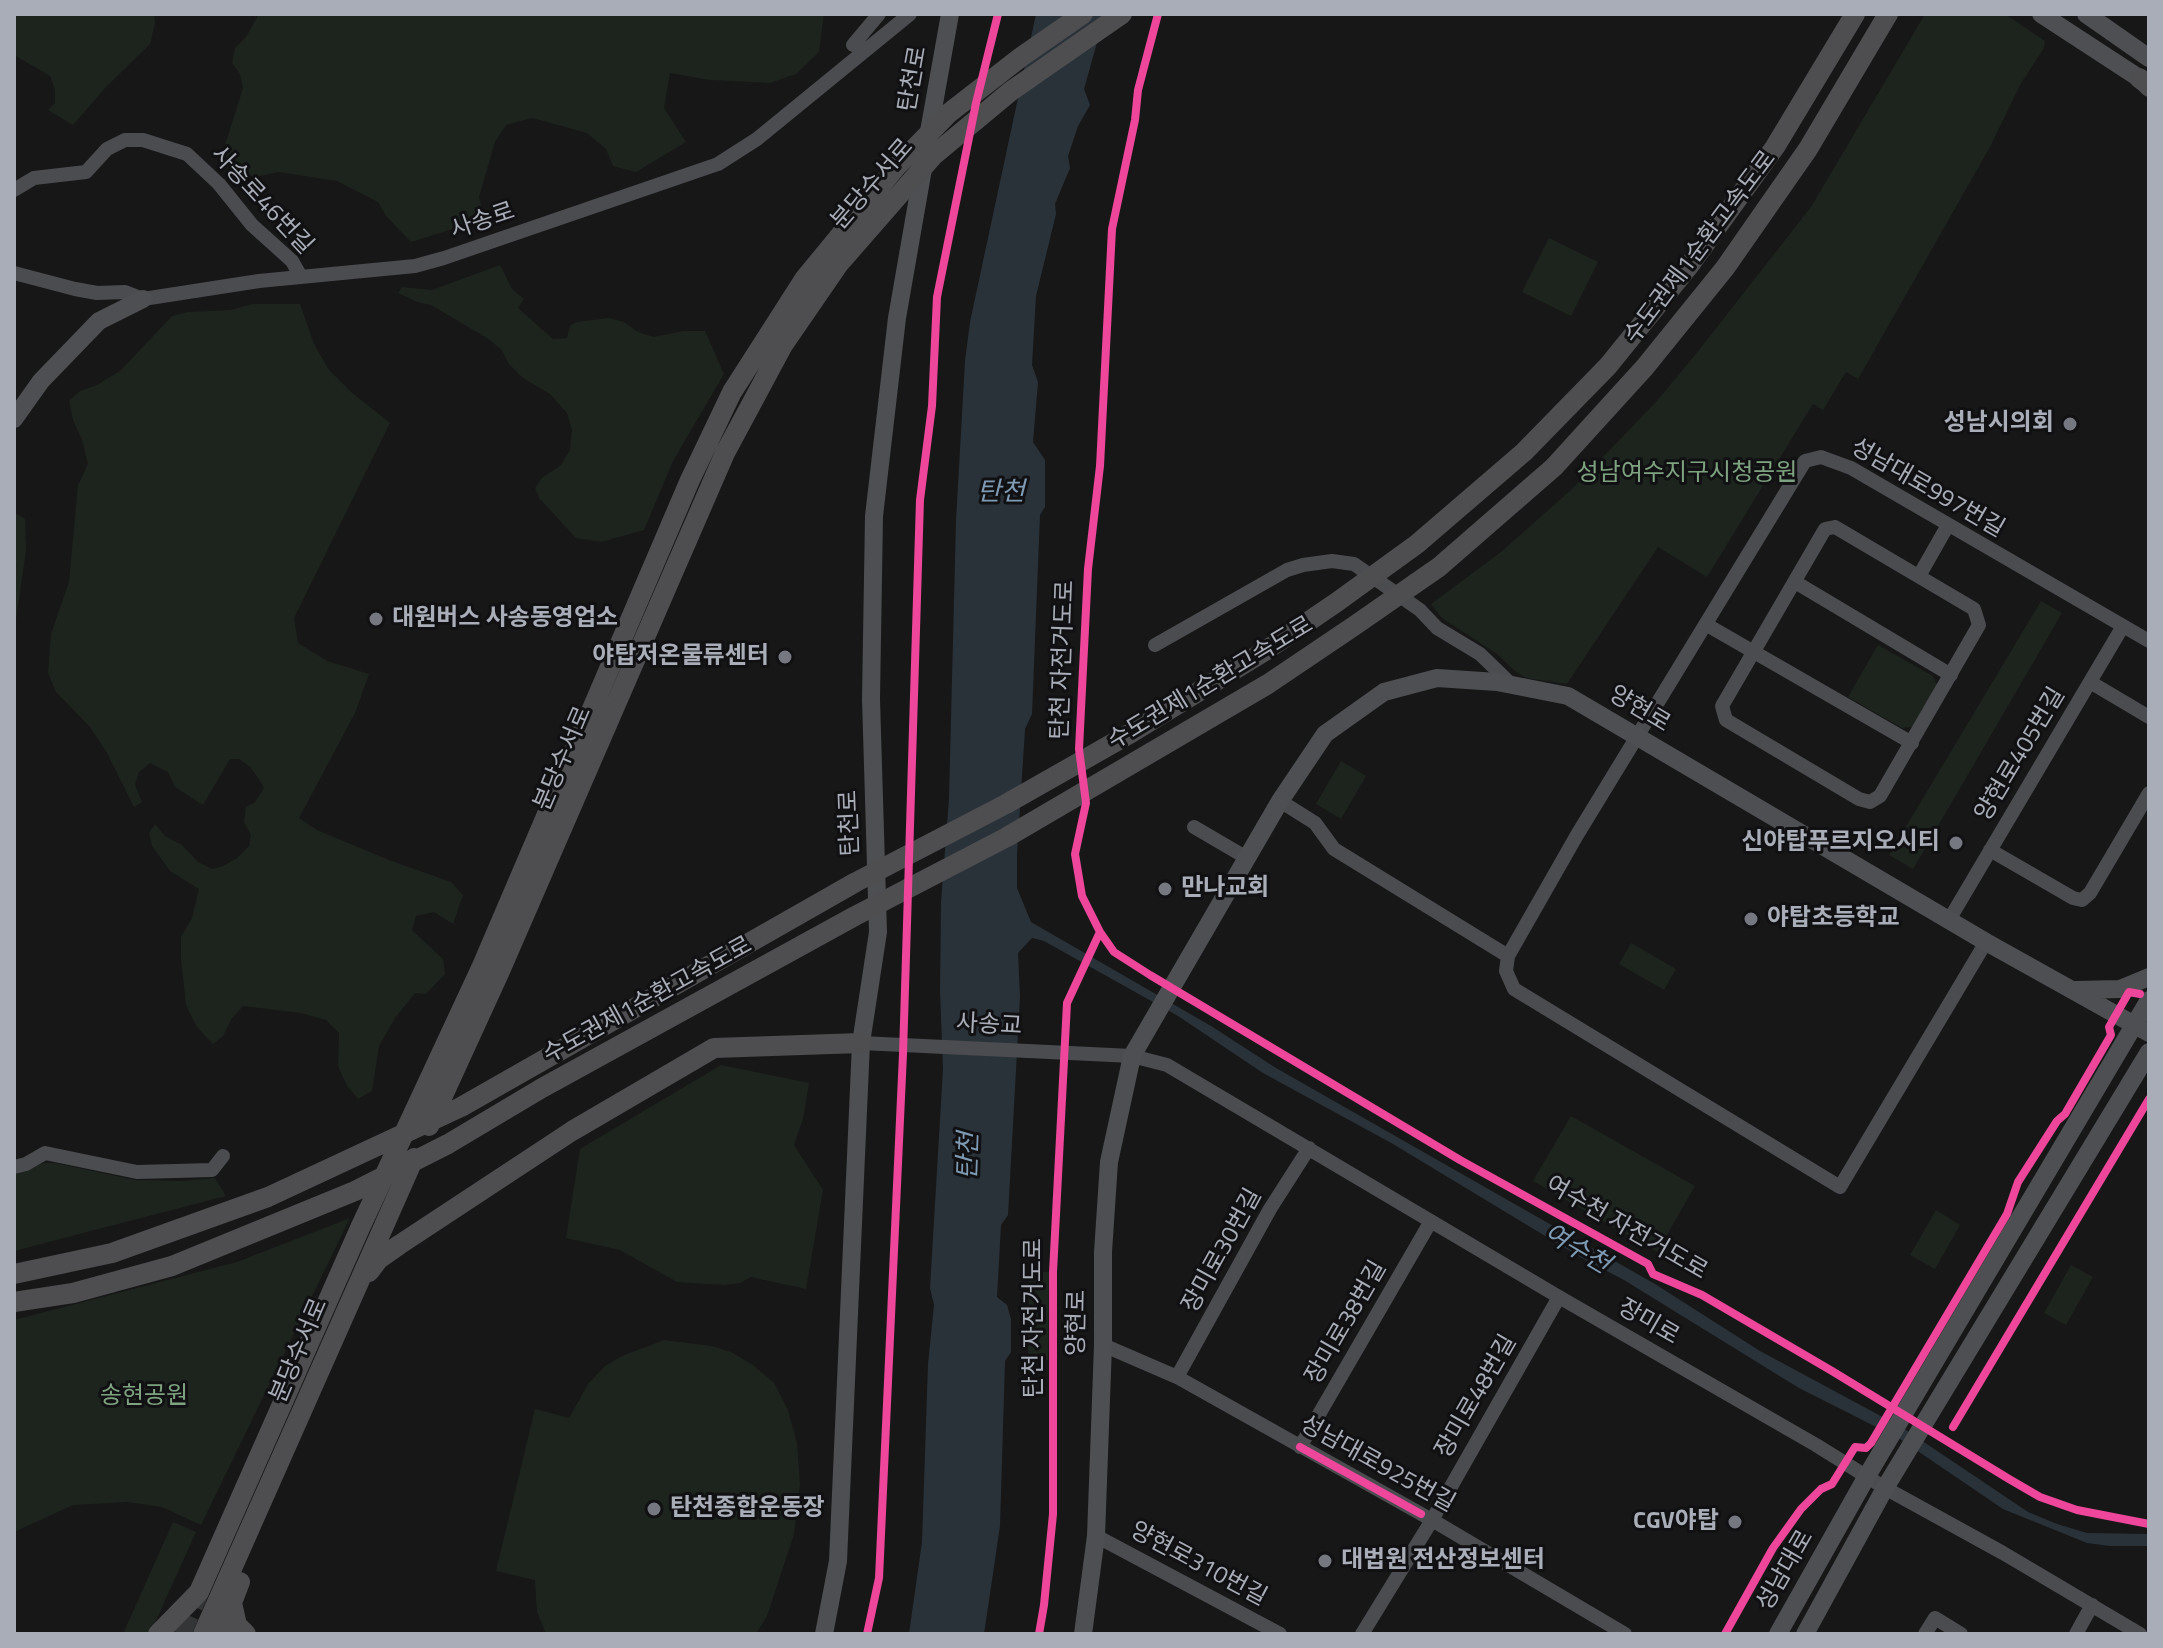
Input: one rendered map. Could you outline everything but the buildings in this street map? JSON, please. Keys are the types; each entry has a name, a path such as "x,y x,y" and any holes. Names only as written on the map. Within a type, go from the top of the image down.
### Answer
{"highway":[{"name":"분당수서로","path":"158,1634 199,1592 360,1228 482,966 684,494 732,392 805,278 897,166 949,113 1083,14"},
{"name":"분당수서로","path":"203,1634 352,1295 500,971 725,453 783,345 838,265 934,155 1071,47 1122,14"},
{"name":"수도권제1순환고속도로","path":"14,1274 112,1253 268,1197 461,1107 856,882 1006,804 1131,733 1265,651 1337,602 1417,544 1524,452 1608,366 1689,266 1775,147 1855,14"},
{"name":"수도권제1순환고속도로","path":"14,1302 73,1293 172,1266 355,1191 448,1144 542,1088 855,916 1007,837 1268,684 1354,626 1439,567 1554,467 1645,367 1725,268 1808,149 1888,14"},
{"path":"352,1295 379,1259 399,1245 572,1131 714,1048 861,1043"},
{"path":"220,1634 255,1544 290,1439"},
{"path":"232,1603 237,1625 246,1634"}],"main road":[{"name":"탄천로","path":"824,1634 838,1561 861,1043 878,932 871,699 874,516 897,318 950,14"},
{"path":"2041,14 2146,84"},
{"path":"2086,14 2149,58"},
{"path":"14,419 41,381 99,321 143,299"},
{"name":"양현로","path":"1083,1634 1096,1536 1103,1252 1109,1162 1132,1056 1280,801 1325,734 1384,692 1437,678 1513,685 1568,696 1986,942 2141,1029"},
{"path":"2073,990 2120,989 2149,977"},
{"path":"2141,1029 2149,1000"},
{"name":"성남대로","path":"1778,1634 1867,1476 2141,1029"},
{"name":"성남대로","path":"1805,1634 1885,1488 2149,1052"}],"street":[{"path":"853,45 879,14"},
{"name":"사송로","path":"14,273 75,289 97,293 125,292 143,299 301,277 415,266 444,258 718,164 757,139 910,14"},
{"name":"사송로46번길","path":"14,190 34,178 86,172 107,149 125,140 143,140 187,154 219,184 252,225 292,261 301,277"},
{"name":"성남대로997번길","path":"1508,956 1545,889 1805,461 1821,457 1839,462 2149,641"},
{"path":"1919,576 1948,525"},
{"path":"1835,527 1974,609 1979,625 1880,796 1870,802 1859,799 1726,720 1722,706 1795,582 1825,529 1835,527"},
{"path":"1155,645 1287,570 1332,561 1354,564 1420,610 1437,628 1480,654 1513,685"},
{"path":"1795,582 1951,675"},
{"path":"1707,625 1912,743"},
{"name":"양현로405번길","path":"1949,920 2123,626"},
{"name":"양현로405번길","path":"2090,682 2149,717"},
{"name":"양현로405번길","path":"1990,850 2073,898 2082,900 2090,893 2149,793"},
{"path":"1280,801 1315,823 1334,849 1508,956 1506,971 1514,989 1840,1187 1986,942"},
{"path":"1194,827 1247,858"},
{"name":"사송교","path":"861,1043 1132,1056"},
{"name":"장미로","path":"1132,1056 1167,1065 1885,1488 2140,1634"},
{"name":"장미로30번길","path":"1177,1377 1270,1209 1309,1148"},
{"path":"14,1167 45,1153 137,1172 212,1170 223,1156"},
{"name":"장미로38번길","path":"1300,1447 1431,1221"},
{"name":"장미로48번길","path":"1362,1634 1432,1520 1559,1297"},
{"name":"성남대로925번길","path":"1103,1345 1177,1377 1432,1520 1625,1634"},
{"name":"양현로310번길","path":"1096,1536 1280,1634"},
{"path":"2076,1634 2092,1605"},
{"path":"1925,1634 1935,1618 1961,1634"}],"green space":[{"path":"14,14 154,14 155,23 150,44 73,125 48,110 55,103 50,76 14,55"},
{"path":"259,14 824,14 819,52 796,74 770,83 710,80 670,73 664,108 686,142 636,172 613,166 606,149 587,133 532,118 506,125 495,142 479,197 485,219 411,242 386,216 378,202 337,181 278,172 255,177 233,172 221,158 243,88 240,74 232,63 235,48 246,37"},
{"name":"성남여수지구시청공원","path":"1925,14 2005,14 2045,41 2044,48 2020,85 1990,147 1858,379 1846,372 1823,410 1813,404 1707,577 1658,547 1567,684 1526,678 1497,654 1442,618 1431,604 1501,552 1573,488 1656,402 1811,207"},
{"path":"1549,238 1598,262 1571,316 1522,292"},
{"path":"500,265 512,289 524,299 518,308 553,339 567,338 570,326 576,322 609,318 654,337 683,331 705,331 724,374 673,461 644,530 601,542 576,538 539,498 535,488 542,478 561,465 570,450 572,430 567,413 550,394 523,378 509,364 501,349 487,338 431,305 398,293 402,287 432,290"},
{"path":"253,304 300,304 314,344 329,370 390,423 294,618 298,643 327,661 369,674 355,713 299,818 317,830 451,882 463,895 453,924 434,912 416,916 412,930 443,959 445,974 426,994 415,993 395,1018 379,1046 372,1091 358,1099 347,1086 338,1066 339,1033 326,1020 301,1013 243,1006 232,1018 223,1036 213,1044 197,1027 186,1005 181,937 192,918 199,889 170,871 152,846 149,833 155,824 198,862 212,869 223,866 249,846 251,835 244,822 246,807 255,802 264,788 259,779 239,759 230,759 203,805 175,787 168,772 150,763 139,772 135,785 142,802 134,807 107,753 90,727 56,692 48,673 51,634 69,582 78,485 88,464 69,401 80,391 120,371 172,316 231,310"},
{"path":"14,512 25,519 26,551 14,633"},
{"path":"2041,601 2062,613 1913,869 1889,855"},
{"path":"1878,645 1933,676 1937,685 1912,727 1902,728 1848,697"},
{"path":"1341,761 1366,776 1341,819 1316,804"},
{"path":"1631,943 1676,969 1664,990 1619,964"},
{"path":"721,1065 809,1083 803,1119 794,1145 823,1190 806,1289 751,1277 740,1283 724,1285 677,1282 620,1250 566,1238 580,1149"},
{"path":"1571,1116 1695,1186 1657,1252 1533,1181"},
{"path":"43,1163 135,1180 215,1178 226,1196 14,1251 14,1175"},
{"path":"1936,1210 1960,1225 1935,1269 1910,1255"},
{"name":"송현공원","path":"350,1218 201,1525 162,1507 127,1502 73,1505 14,1532 14,1320 237,1262"},
{"path":"2071,1265 2093,1277 2066,1325 2044,1313"},
{"path":"1029,1272 1049,1272 1048,1360 1028,1360"},
{"name":"탄천종합운동장","path":"664,1340 731,1352 774,1383 788,1410 797,1443 800,1484 794,1534 767,1616 756,1634 546,1634 537,1612 535,1580 496,1571 535,1409 569,1418 588,1384 605,1366"},
{"path":"173,1522 196,1532 150,1634 123,1634"}],"water":[{"name":"탄천","path":"1036,14 1105,14 1084,89 1090,105 1078,126 1068,156 1070,168 1055,204 1056,214 1036,296 1032,365 1038,382 1033,442 1045,460 1045,507 1040,515 1032,714 1025,729 1017,854 1017,888 1031,922 1211,1026 1276,1068 1655,1284 1760,1351 1903,1428 2028,1512 2087,1533 2149,1534 2149,1546 2087,1543 2003,1509 1900,1439 1799,1388 1624,1280 1580,1257 1393,1144 1263,1073 1178,1016 1044,941 1032,938 1018,953 1020,997 1008,1215 1001,1225 997,1297 1007,1305 1011,1319 1011,1352 1005,1361 1000,1526 984,1634 909,1634 922,1542 928,1364 934,1305 930,1288 943,1069 941,902 949,799 956,521 965,361 970,322"}],"tunnel":[{"path":"181,1634 199,1592"}],"cycle path":[{"path":"867,1634 879,1578 903,1054 920,500 932,406 937,297 976,103 998,14"},
{"name":"탄천 자전거도로","path":"1039,1634 1053,1514 1053,1272 1067,1003 1100,932 1082,896 1075,854 1086,803 1079,749 1088,569 1100,466 1112,229 1135,120 1138,90 1158,14"},
{"name":"여수천 자전거도로","path":"1100,932 1114,952 1150,975 1460,1160 1648,1264 1653,1274 1702,1295 1832,1371 2040,1497 2077,1510 2149,1524"},
{"path":"1725,1634 1773,1548 1801,1509 1821,1489 1832,1484 1855,1447 1866,1448 1871,1443 2007,1214 2018,1182 2057,1121 2065,1114 2111,1035 2109,1027 2129,992 2140,994"},
{"path":"1953,1427 2149,1099"},
{"path":"1300,1447 1421,1514"}],"place":[{"name":"성남시의회","path":"2070,424"},
{"name":"대원버스 사송동영업소","path":"376,619"},
{"name":"야탑저온물류센터","path":"785,657"},
{"name":"신야탑푸르지오시티","path":"1956,843"},
{"name":"만나교회","path":"1165,889"},
{"name":"야탑초등학교","path":"1751,919"},
{"name":"탄천종합운동장","path":"654,1509"},
{"name":"CGV야탑","path":"1735,1522"},
{"name":"대법원 전산정보센터","path":"1325,1561"}],"water label":[{"name":"여수천","path":"1576,1250"}]}
